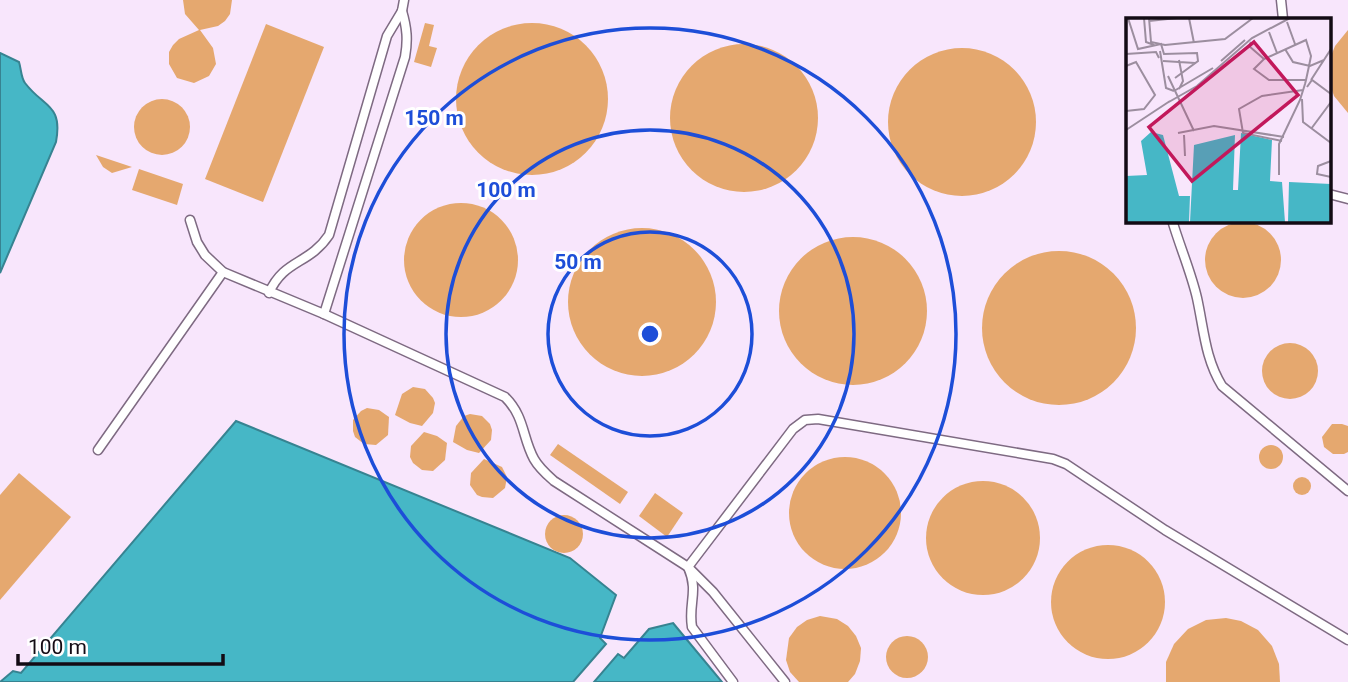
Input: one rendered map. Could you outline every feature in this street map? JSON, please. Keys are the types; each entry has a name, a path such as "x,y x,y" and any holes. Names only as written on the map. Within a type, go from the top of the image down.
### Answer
{"lane":[{"path":"270,293 278,276 286,268 312,256 329,235 387,36 402,11 404,0"},
{"path":"1281,0 1283,18"},
{"path":"324,314 405,57 407,26 402,11"},
{"path":"1330,194 1348,199"},
{"path":"190,220 197,242 205,255 223,272 324,314 505,397 515,407 533,458 542,471 688,567 713,592 785,682"},
{"path":"1173,222 1197,299 1206,350 1212,369 1222,386 1348,491"},
{"path":"98,450 223,272"},
{"path":"688,567 793,429 806,420 818,419 1053,459 1066,464 1165,530 1348,640"},
{"path":"688,567 695,589 690,617 692,628 733,682"}],"water":[{"path":"0,53 19,62 25,83 54,113 57,130 56,142 0,273"},
{"path":"236,421 570,558 616,595 600,638 606,644 573,682 0,682 13,671 21,673"},
{"path":"673,623 722,682 594,682 618,654 624,658 649,629"}],"building":[{"path":"183,0 232,0 230,14 225,21 218,26 200,30 213,48 216,64 209,76 194,83 177,78 169,64 169,52 173,45 179,39 199,30 185,14"},
{"path":"425,23 434,25 429,46 437,48 431,67 414,62"},
{"path":"532,23 561,29 585,46 602,70 608,99 602,128 585,152 561,169 532,175 503,169 479,152 462,128 456,99 462,70 479,46 503,29"},
{"path":"266,24 324,47 263,202 205,179"},
{"path":"1348,30 1348,113 1334,96 1330,84 1330,58 1335,46"},
{"path":"744,44 772,50 785,56 796,66 806,77 812,90 818,118 812,146 806,159 796,170 785,180 772,186 744,192 716,186 703,180 692,170 682,159 676,146 670,118 676,90 682,77 692,66 703,56 716,50"},
{"path":"962,48 990,54 1014,70 1030,94 1036,122 1030,150 1014,174 990,190 962,196 934,190 910,174 894,150 888,122 894,94 910,70 934,54"},
{"path":"162,99 173,101 182,107 188,116 188,138 182,147 173,153 162,155 151,153 142,147 136,138 134,127 136,116 142,107 151,101"},
{"path":"96,155 132,167 112,173 103,167"},
{"path":"139,169 183,184 177,205 132,190"},
{"path":"461,203 483,208 501,220 513,238 518,260 513,282 501,300 483,312 461,317 439,312 421,300 409,282 404,260 409,238 421,220 439,208"},
{"path":"1236,222 1250,222 1264,228 1275,239 1281,260 1278,275 1270,287 1250,298 1236,298 1222,292 1211,281 1205,267 1205,253 1211,239 1222,228"},
{"path":"642,228 670,233 694,250 711,274 716,302 711,330 694,354 670,371 642,376 614,371 590,354 573,330 568,302 573,274 590,250 614,233"},
{"path":"853,237 881,243 905,259 921,283 927,311 921,339 905,363 881,379 853,385 825,379 801,363 785,339 779,311 785,283 801,259 825,243"},
{"path":"1059,251 1088,257 1113,274 1130,299 1136,328 1130,357 1113,382 1088,399 1059,405 1030,399 1005,382 988,357 982,328 988,299 1005,274 1030,257"},
{"path":"1284,343 1296,343 1306,347 1314,355 1318,371 1314,387 1306,395 1296,399 1284,399 1274,395 1266,387 1262,377 1262,365 1266,355 1274,347"},
{"path":"413,387 425,389 435,403 433,413 422,426 395,415 402,394"},
{"path":"367,408 379,410 389,417 388,435 376,445 364,444 355,437 353,431 353,420"},
{"path":"464,416 482,416 492,430 491,440 479,453 453,442 456,426"},
{"path":"1332,424 1348,426 1348,452 1344,454 1333,454 1324,447 1322,437"},
{"path":"424,432 447,443 445,460 433,471 422,470 410,457 411,446"},
{"path":"558,444 628,492 620,504 550,455"},
{"path":"1271,445 1280,448 1283,457 1280,466 1271,469 1262,466 1259,457 1262,448"},
{"path":"845,457 867,461 885,473 897,491 901,513 897,535 885,553 867,565 845,569 823,565 805,553 793,535 789,513 793,491 805,473 823,461"},
{"path":"484,459 502,467 507,477 505,488 493,498 477,495 470,485 471,473"},
{"path":"19,473 71,517 0,600 0,495"},
{"path":"1298,477 1306,477 1311,486 1309,493 1298,495 1293,490 1293,482"},
{"path":"983,481 1005,486 1023,498 1035,516 1040,538 1035,560 1023,578 1005,590 983,595 961,590 943,578 931,560 926,538 931,516 943,498 961,486"},
{"path":"655,493 683,513 667,537 639,516"},
{"path":"564,515 577,521 583,534 577,547 564,553 551,547 545,534 551,521"},
{"path":"1108,545 1130,549 1148,562 1161,580 1165,602 1161,624 1148,642 1130,655 1108,659 1086,655 1068,642 1055,624 1051,602 1055,580 1068,562 1086,549"},
{"path":"820,616 837,619 848,626 856,636 861,648 860,661 855,674 848,682 799,682 790,672 786,660 789,638 797,627"},
{"path":"1226,618 1241,621 1258,630 1272,646 1279,664 1280,682 1166,682 1166,662 1174,644 1188,629 1206,620"},
{"path":"907,636 922,642 928,657 922,672 907,678 892,672 886,657 892,642"}]}
